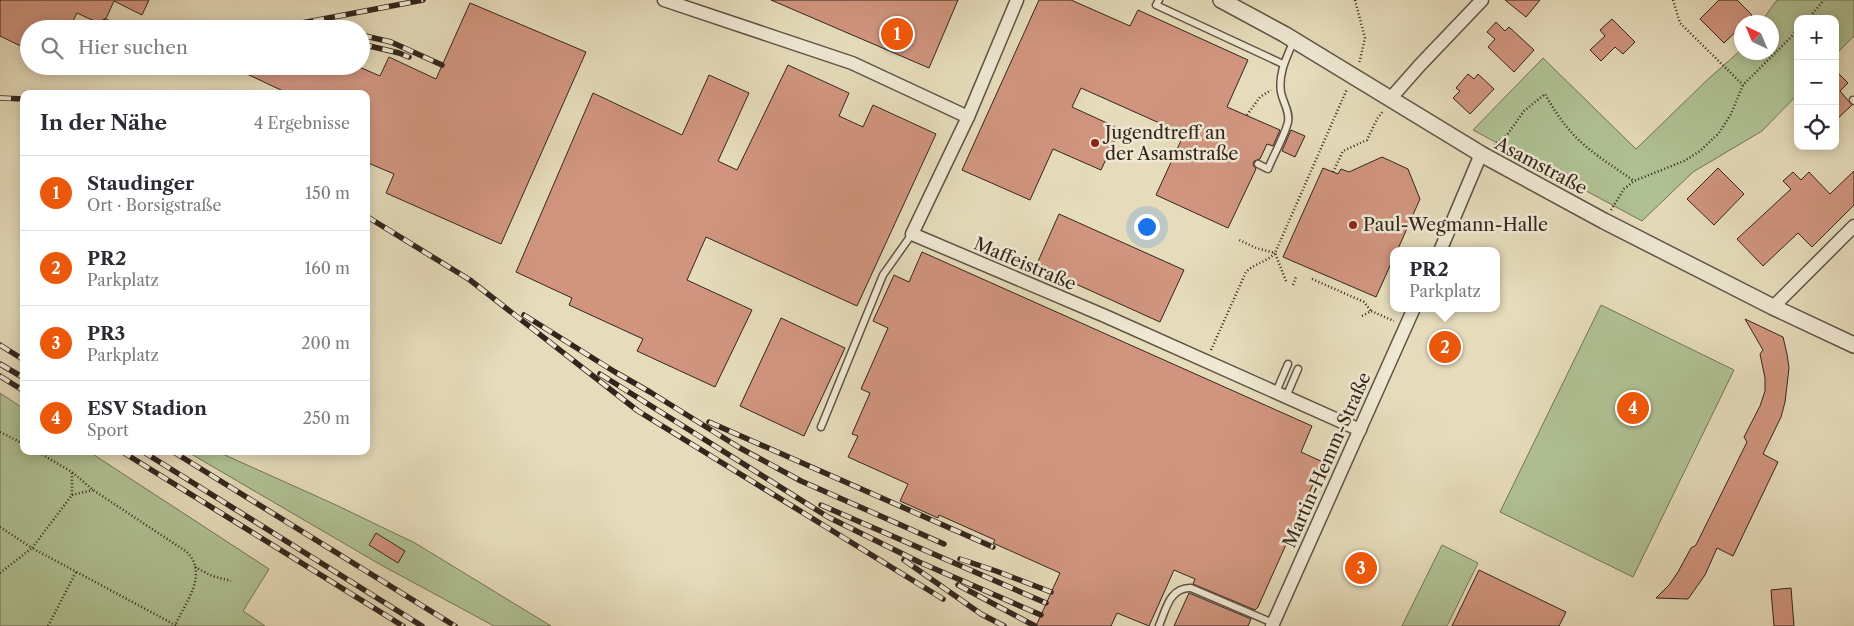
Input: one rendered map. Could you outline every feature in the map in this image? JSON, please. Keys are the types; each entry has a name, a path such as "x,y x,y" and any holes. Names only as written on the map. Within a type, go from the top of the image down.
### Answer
{"street":[{"path":"664,0 852,63 968,117"},
{"path":"912,234 968,117 1018,0"},
{"name":"Asamstraße","path":"1221,0 1294,40 1480,154 1604,221 1773,307 1854,345"},
{"path":"1390,99 1482,0"},
{"path":"1442,247 1480,154"},
{"path":"1773,307 1854,226"},
{"name":"Maffeistraße","path":"912,234 1360,430"},
{"name":"Martin-Hemm-Straße","path":"1272,625 1412,312"}],"lane":[{"path":"1159,0 1156,5 1283,64"},
{"path":"1258,164 1268,169 1288,122 1287,109 1281,94 1280,83 1283,64 1294,40"},
{"path":"820,427 883,276 912,234"},
{"path":"1281,394 1288,364"},
{"path":"1281,394 1298,369"},
{"path":"1159,626 1172,596 1183,587 1191,588 1272,625"}],"path":[{"path":"1355,0 1365,38 1360,61"},
{"path":"1674,0 1680,23 1743,85"},
{"path":"1811,15 1824,0"},
{"path":"1604,221 1624,189 1634,181 1684,161 1700,151 1719,133 1731,114 1743,85 1794,34"},
{"path":"1247,116 1260,97 1280,83"},
{"path":"1206,361 1246,272 1253,266 1270,259 1275,253 1349,86"},
{"path":"1494,145 1507,136 1524,111 1545,94 1555,113 1572,134 1634,181"},
{"path":"1333,172 1344,152 1367,140 1377,119 1390,99"},
{"path":"1237,239 1256,248 1275,253"},
{"path":"1275,253 1286,282"},
{"path":"1293,285 1296,277"},
{"path":"1312,278 1364,302 1371,311 1406,327"},
{"path":"1362,316 1371,311"},
{"path":"0,432 20,442"},
{"path":"0,527 32,548 176,626 190,597 197,574 193,558 187,552 93,490 72,472 43,455"},
{"path":"0,573 32,548 72,495 72,472"},
{"path":"72,495 93,490"},
{"path":"195,567 212,576 231,581"},
{"path":"48,626 77,572"}],"green space":[{"path":"1777,0 1854,0 1854,36 1839,51 1839,15 1794,15 1794,98 1762,131 1693,172 1642,221 1473,130 1543,58 1636,149 1734,56 1734,60 1779,60 1779,15 1766,15"},
{"path":"1601,305 1734,370 1633,577 1500,512"},
{"path":"0,393 20,406 20,455 94,455 269,569 243,611 265,626 0,626"},
{"path":"193,455 225,455 336,505 415,543 551,626 494,626 381,565"},
{"path":"1442,545 1478,563 1447,626 1402,626"}],"building":[{"path":"0,0 149,0 142,15 114,1 105,20 92,20 77,13 74,20 20,20 20,46 0,36"},
{"path":"771,0 958,0 929,68"},
{"path":"1039,0 1071,0 1130,26 1138,10 1248,60 1227,107 1280,130 1273,146 1267,144 1260,159 1254,161 1253,165 1256,169 1228,228 1156,195 1184,134 1081,88 1072,107 1120,129 1101,170 1053,149 1030,200 962,170"},
{"path":"1505,0 1540,0 1526,17"},
{"path":"1719,0 1737,0 1752,15 1734,15 1734,34 1724,43 1700,19"},
{"path":"470,3 586,52 501,244 386,193 394,174 370,164 370,90 281,90 249,75 370,75 370,72 380,76 389,57 436,79"},
{"path":"1612,19 1635,42 1623,54 1615,47 1601,61 1590,50 1605,36 1600,30"},
{"path":"1496,22 1505,31 1509,27 1534,50 1514,72 1488,47 1495,39 1487,32"},
{"path":"788,65 849,93 839,116 863,127 873,105 936,134 857,306 706,237 687,280 752,310 715,387 637,351 643,339 569,305 572,298 516,272 593,93 682,135 709,75 749,93 718,161 737,170"},
{"path":"1468,74 1474,79 1478,74 1494,89 1470,114 1453,98 1460,91 1456,88"},
{"path":"1839,74 1848,83 1840,91 1852,105 1839,117"},
{"path":"1291,130 1305,136 1295,157 1282,151"},
{"name":"Paul-Wegmann-Halle","path":"1382,157 1408,169 1420,199 1399,247 1390,247 1390,266 1376,297 1283,257 1323,168 1338,174 1341,169 1349,172"},
{"path":"1718,168 1744,194 1714,225 1687,199"},
{"path":"1854,171 1854,205 1812,247 1798,233 1763,266 1737,239 1791,189 1783,181 1793,172 1801,180 1809,172 1830,194"},
{"path":"1059,214 1184,270 1160,322 1036,266"},
{"path":"922,252 1312,426 1301,452 1323,462 1255,610 1193,584 1195,579 1174,570 1149,626 1117,613 1111,626 1036,626 1060,573 993,543 995,540 939,515 938,518 900,501 908,484 848,457 858,436 852,434 870,393 861,389 888,328 873,321 894,275 909,282"},
{"path":"781,318 845,348 804,436 740,406"},
{"path":"1745,319 1783,337 1787,354 1789,368 1785,402 1781,417 1763,454 1778,462 1733,556 1717,548 1705,575 1688,599 1656,598 1669,585 1691,548 1696,545 1747,442 1744,437 1760,406 1765,391 1765,378 1760,354 1763,350"},
{"path":"376,533 405,551 398,563 369,545"},
{"path":"1479,570 1566,612 1559,626 1452,626"},
{"path":"1791,588 1794,626 1774,626 1771,590"},
{"path":"1189,593 1251,619 1248,626 1174,626"}],"railway":[{"path":"317,20 423,0"},
{"path":"370,37 391,42 442,65"},
{"path":"370,46 409,57"},
{"path":"0,98 20,99"},
{"path":"370,218 470,280 638,411 943,599"},
{"path":"524,315 740,448 801,481 944,544"},
{"path":"0,345 20,358"},
{"path":"0,364 20,376"},
{"path":"600,374 828,517 919,562 1041,615"},
{"path":"0,376 20,388"},
{"path":"709,422 993,547"},
{"path":"127,455 403,626"},
{"path":"148,455 422,626"},
{"path":"178,455 455,626"},
{"path":"821,505 1046,603"},
{"path":"960,559 1051,592"},
{"path":"904,560 981,614 1004,626"},
{"path":"958,585 1035,626"}],"place":[{"name":"Staudinger","path":"897,34"},
{"name":"Jugendtreff an der Asamstraße","path":"1095,143"},
{"name":"Paul-Wegmann-Halle","path":"1353,225"},
{"name":"PR2","path":"1445,347"},
{"name":"ESV Stadion","path":"1633,408"},
{"name":"PR3","path":"1361,568"}]}
